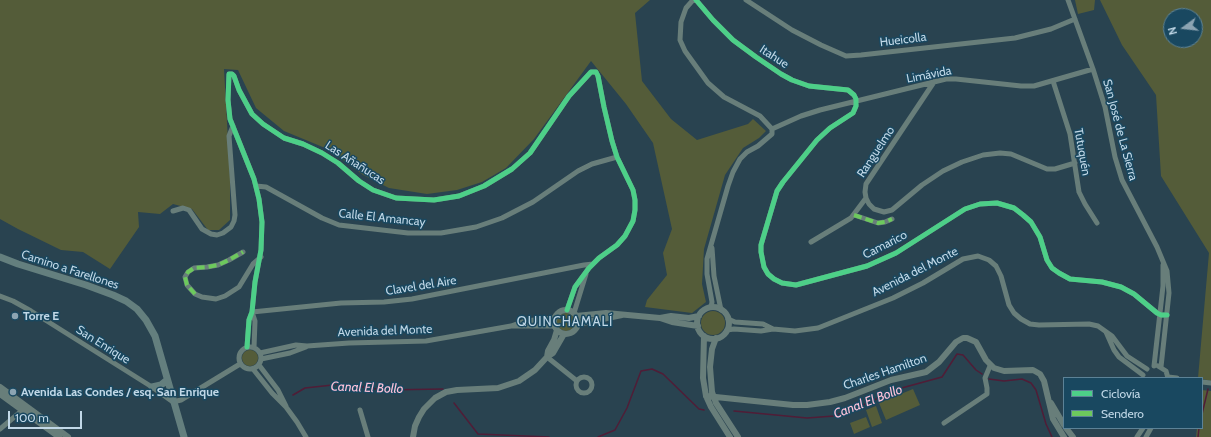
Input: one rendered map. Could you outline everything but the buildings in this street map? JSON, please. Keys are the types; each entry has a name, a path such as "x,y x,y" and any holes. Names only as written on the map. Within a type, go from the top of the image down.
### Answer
{"main road":[{"name":"Camino a Farellones","path":"0,257 113,295 131,305 142,314 152,330 184,437"},
{"path":"152,387 161,385 167,380"}],"street":[{"name":"Itahue","path":"694,0 733,40 781,74 809,86 848,90 854,94 857,101"},
{"path":"694,0 686,8 680,22 680,40 685,51 708,82 724,97 760,116 772,129 772,134 758,146 747,152 733,172 712,247 707,259 712,302 711,308"},
{"name":"Hueicolla","path":"746,0 792,30 821,46 846,56 1015,38 1051,29 1075,19"},
{"name":"San José de La Sierra","path":"1068,0 1093,69 1108,121 1119,172 1130,197 1168,271 1169,293 1161,367"},
{"name":"San José de La Sierra","path":"1072,0 1075,19"},
{"name":"Limávida","path":"772,129 811,112 934,82 956,79 1028,86 1040,85 1093,69"},
{"name":"Las Añañucas","path":"233,126 228,106 229,74 234,76 239,90 252,114 263,124 284,138 303,144 322,153 374,190 396,198 434,200 458,196 484,186 512,169 530,153 569,96 592,72 596,72 609,131 617,158"},
{"name":"Tutuquén","path":"1053,81 1070,134 1079,192 1097,223"},
{"name":"Ranguelmo","path":"866,198 865,188 867,181 934,82"},
{"name":"Camarico","path":"857,101 853,113 830,128 817,140 777,191 760,252 764,267 768,274 774,279 782,283 796,285 868,266 896,253 965,209 980,204 997,203 1014,208 1031,222 1040,237 1047,260 1052,268 1059,273 1070,279 1102,282 1121,287 1134,294 1161,315"},
{"path":"233,126 256,186 262,222 261,257 255,282 252,312 249,320 247,347"},
{"path":"173,211 183,208 189,210 202,229 211,234 217,235 223,233 231,227 235,215 230,136 233,126"},
{"path":"811,242 848,220 854,215 866,198 869,204 877,210 884,212 892,210 928,180 949,168 970,159 994,153 1005,153 1047,169 1055,169 1075,163"},
{"path":"567,310 575,288 592,264 622,241 631,226 634,216 635,200 633,190 617,158"},
{"name":"Calle El Amancay","path":"256,186 266,187 322,218 339,225 408,234 441,233 476,227 506,216 533,202 578,171 592,164 617,158"},
{"path":"854,215 878,223 892,220"},
{"path":"712,247 715,280 721,310"},
{"path":"242,252 229,260 218,264 194,268 188,272 185,277 187,285 195,294 202,297 212,299 225,296 239,287 253,264 261,257"},
{"name":"Avenida del Monte","path":"727,330 812,330 893,298 923,283 964,259 978,256 988,260 996,266 1001,276 1009,305 1018,316 1026,322 1039,325 1092,324 1104,329"},
{"name":"Clavel del Aire","path":"252,312 341,303 384,302 412,299 592,264"},
{"name":"San José de La Sierra","path":"1154,366 1164,286 1164,264"},
{"path":"578,324 575,315 586,273"},
{"name":"San Enrique","path":"0,296 21,305 152,387 173,402"},
{"path":"711,308 721,310 728,319 727,330 721,336 716,338 704,336 699,331 699,316 704,310 711,308"},
{"path":"547,357 548,351 554,340 556,328 554,318 561,311 567,310 575,315 606,313 660,318 672,322 698,326"},
{"path":"252,312 255,321 254,348"},
{"path":"556,328 564,334 573,332 578,324 623,315"},
{"path":"1161,315 1167,315"},
{"path":"660,318 671,316 689,318 699,316"},
{"name":"Avenida del Monte","path":"260,353 296,345 307,346 349,343 426,341 511,326 525,321 554,318"},
{"name":"Avenida del Monte","path":"728,319 735,322 763,324 773,329"},
{"name":"Avenida del Monte","path":"511,326 556,328"},
{"path":"1104,329 1112,336 1127,356 1147,369"},
{"path":"1104,329 1119,357 1142,377 1147,369 1154,366 1161,367 1166,371 1168,377"},
{"path":"413,437 415,426 419,417 427,405 435,398 446,392 457,390 492,389 508,386 530,374 547,357 555,352 564,334"},
{"path":"704,336 704,378 706,396 711,407 730,437"},
{"path":"716,338 712,349 710,367 711,383 718,407 738,437"},
{"name":"Charles Hamilton","path":"706,396 792,405 830,402 845,398 891,380 926,372 940,362 956,342 963,338 971,339 976,342 990,366"},
{"name":"Avenida del Monte","path":"260,362 307,346"},
{"path":"260,362 253,369 247,369 240,364 238,359 239,354 242,349 247,347 254,348 260,353 260,362 278,390 286,407"},
{"path":"547,357 577,381"},
{"path":"173,402 181,400 240,364"},
{"path":"944,423 987,394 988,388 985,378 990,366 1004,371 1028,370 1037,372 1042,377 1053,419 1064,437"},
{"path":"253,369 268,389 286,407 298,422 306,437"},
{"path":"0,387 59,437"},
{"path":"0,394 25,408 68,437"},
{"path":"1048,398 1063,423"},
{"path":"0,429 25,408"},
{"path":"360,410 368,437"},
{"path":"1067,429 1074,437"}],"green space":[{"path":"0,0 650,0 635,13 642,81 671,119 697,140 748,124 753,119 766,131 759,138 743,148 725,175 704,249 702,284 706,302 692,313 645,307 647,300 667,275 663,253 672,229 653,143 626,104 591,61 534,139 506,168 482,182 457,190 427,194 389,188 363,175 330,150 284,131 256,108 238,70 224,69 230,176 230,220 219,230 208,230 192,209 173,204 160,214 138,212 139,227 110,269 83,252 61,250 0,219"},
{"path":"1075,0 1095,0 1094,10 1078,14"},
{"path":"1100,0 1211,0 1211,381 1203,379 1203,377 1198,377 1209,253 1161,176 1156,95 1122,45"},
{"path":"713,311 718,312 724,318 724,328 718,334 713,335 708,334 702,328 701,323 702,318 708,312"},
{"path":"566,313 572,316 575,322 572,328 566,331 560,328 557,322 560,316"},
{"path":"247,350 253,350 258,355 256,364 253,366 247,366 242,361 242,355"},
{"path":"913,389 920,405 886,420 879,403"},
{"path":"1203,390 1211,391 1211,437 1196,437 1197,429 1203,429"},
{"path":"876,406 882,423 872,427 866,410"},
{"path":"866,417 870,427 854,434 850,423"}],"waterway":[{"name":"Canal El Bollo","path":"734,411 807,418 834,416 861,406 898,389 942,377 957,354 963,355 976,370 982,374"},
{"name":"Canal El Bollo","path":"598,437 615,430 627,408 641,371 652,369 663,374 699,409 704,410"},
{"name":"Canal El Bollo","path":"989,379 1004,381 1022,379 1031,383 1036,390 1046,424 1052,437"},
{"name":"Canal El Bollo","path":"293,395 305,388 342,384 384,390 443,389"},
{"path":"1203,410 1208,389"},
{"name":"Canal El Bollo","path":"454,403 478,434 549,437"},
{"path":"1198,437 1199,429"}],"marked path":[{"path":"854,215 878,223 892,219"},
{"path":"195,294 187,285 185,277 188,272 194,268 218,265 243,252"}],"cycle path":[{"path":"696,0 733,40 781,74 809,86 848,90 856,99 856,106 853,113 830,128 817,140 777,191 761,245 764,267 768,274 774,279 782,283 796,285 867,266 896,253 965,209 980,204 997,203 1014,208 1031,222 1040,237 1047,260 1052,268 1059,273 1070,279 1102,282 1121,287 1134,294 1157,313 1167,315"},
{"path":"247,347 249,320 252,312 255,282 261,250 262,222 259,199 254,179 230,119 228,100 229,74 234,76 239,90 252,114 263,124 284,138 303,144 322,153 338,163 359,181 373,190 396,198 434,200 459,196 484,186 512,169 530,153 569,96 591,72 596,72 617,157 633,190 635,210 633,221 625,236 617,245 599,258 589,268 575,287 567,310"}],"place":[{"name":"Torre E","path":"15,316"},
{"name":"Avenida Las Condes / esq. San Enrique","path":"13,392"}],"district":[{"name":"QUINCHAMALÍ","path":"565,322"}]}
